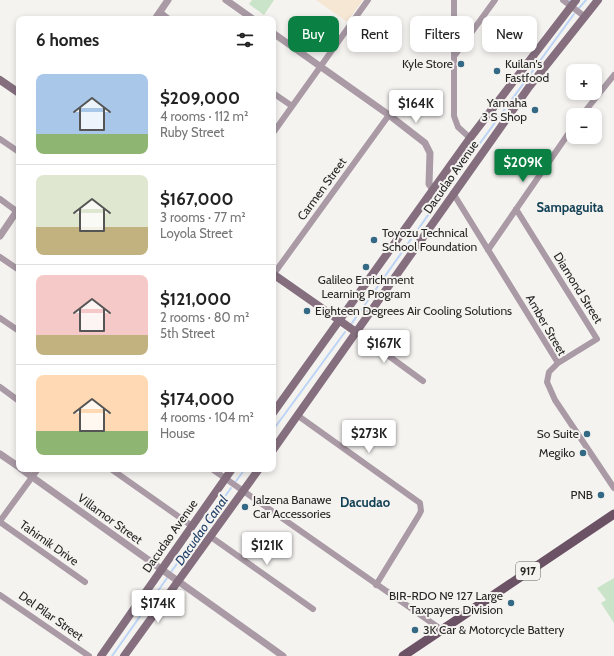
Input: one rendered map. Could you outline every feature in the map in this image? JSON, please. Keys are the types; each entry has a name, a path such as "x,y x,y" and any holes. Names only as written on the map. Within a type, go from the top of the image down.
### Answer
{"main road":[{"name":"Dacudao Avenue","path":"276,446 529,87 598,0"},
{"name":"Dacudao Avenue","path":"276,409 341,321 470,138 573,3"},
{"path":"0,80 16,91"},
{"path":"276,276 356,332"},
{"name":"Dacudao Avenue","path":"101,656 230,472"},
{"path":"124,656 257,472"},
{"name":"917","path":"403,656 614,514"}],"street":[{"path":"157,16 168,0"},
{"path":"226,0 250,16"},
{"path":"276,129 368,0"},
{"path":"454,0 454,116 461,131 470,138"},
{"path":"455,55 495,0"},
{"path":"563,0 573,3 584,16"},
{"path":"160,12 165,16"},
{"path":"276,35 389,115 428,147 430,153 429,182 433,189"},
{"path":"588,108 614,75"},
{"path":"276,95 292,106"},
{"name":"Carmen Street","path":"276,270 389,115"},
{"path":"488,250 566,137"},
{"path":"0,139 16,150"},
{"name":"Amber Street","path":"454,193 558,363 549,372 548,386 551,393 614,488"},
{"path":"0,199 16,210"},
{"name":"Diamond Street","path":"516,209 597,339 558,363"},
{"path":"0,236 16,214"},
{"path":"0,257 16,268"},
{"path":"0,318 16,330"},
{"path":"356,332 423,381"},
{"path":"0,387 16,399"},
{"path":"298,415 420,503 421,511 419,515 376,584"},
{"path":"0,454 16,465"},
{"name":"Villamor Street","path":"26,472 283,656"},
{"path":"0,522 36,472"},
{"path":"115,472 192,526"},
{"path":"216,472 442,630"},
{"name":"Tahimik Drive","path":"0,522 85,582"},
{"path":"211,537 313,609"},
{"name":"Del Pilar Street","path":"0,595 89,656"}],"shaded area":[{"path":"316,0 363,0 351,16 347,16 347,22"}],"green space":[{"path":"252,0 274,0 264,15 249,4"},
{"path":"614,578 614,623 601,603 606,600 597,588"}],"waterway":[{"name":"Dacudao Canal","path":"579,8 586,0"},
{"name":"Dacudao Canal","path":"451,183 574,14"},
{"name":"Dacudao Canal","path":"352,323 445,191"},
{"name":"Dacudao Canal","path":"276,426 345,332"},
{"name":"Dacudao Canal","path":"236,481 243,472"},
{"name":"Dacudao Canal","path":"171,572 231,488"},
{"name":"Dacudao Canal","path":"112,656 167,578"}],"place":[{"name":"Kyle Store","path":"461,64"},
{"name":"Kuilan's Fastfood","path":"497,71"},
{"name":"Yamaha 3 S Shop","path":"535,110"},
{"name":"Toyozu Technical School Foundation","path":"374,240"},
{"name":"Galileo Enrichment Learning Program","path":"366,267"},
{"name":"Eighteen Degrees Air Cooling Solutions","path":"307,311"},
{"name":"So Suite","path":"587,434"},
{"name":"Megiko","path":"583,453"},
{"name":"PNB","path":"601,495"},
{"name":"Jalzena Banawe Car Accessories","path":"245,507"},
{"name":"BIR-RDO № 127 Large Taxpayers Division","path":"511,603"},
{"name":"3K Car & Motorcycle Battery","path":"415,630"}],"district":[{"name":"Sampaguita","path":"570,207"},
{"name":"Dacudao","path":"365,502"}]}
